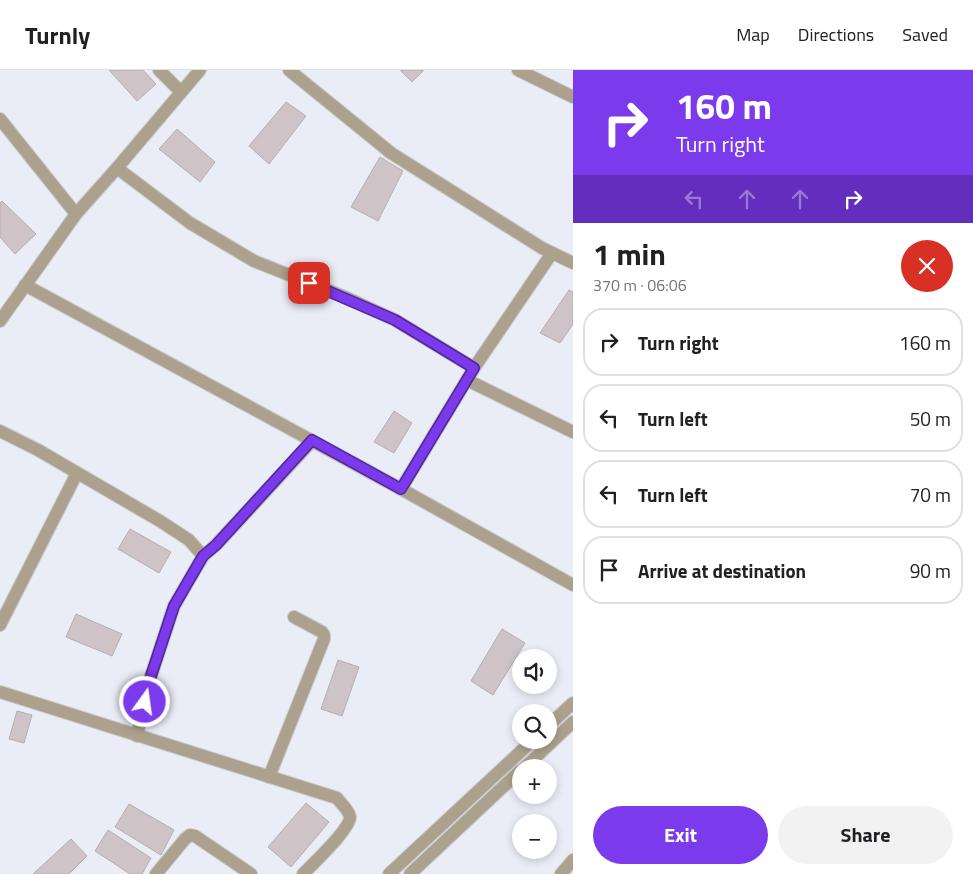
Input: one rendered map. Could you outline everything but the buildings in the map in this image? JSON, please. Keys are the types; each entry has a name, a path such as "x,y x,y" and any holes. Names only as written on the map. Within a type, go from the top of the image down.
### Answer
{"street":[{"path":"159,70 181,92"},
{"path":"0,321 76,214 200,70"},
{"path":"289,70 391,153 552,253 573,262"},
{"path":"518,70 573,97"},
{"path":"0,119 76,214"},
{"path":"117,168 190,223 254,261 345,297 395,320 474,368"},
{"path":"401,489 474,368 552,253"},
{"path":"25,285 312,440 573,585"},
{"path":"467,380 548,418 573,432"},
{"path":"0,431 38,450 160,521 189,540 203,556"},
{"path":"137,736 148,685 174,606 203,556 216,545 312,440"},
{"path":"0,625 77,473"},
{"path":"269,777 324,640 322,632 294,617"},
{"path":"0,692 336,798 348,811 349,823 303,874"},
{"path":"557,718 573,703"},
{"path":"534,759 573,722"},
{"path":"389,874 523,749"},
{"path":"410,874 512,778"},
{"path":"156,874 190,835 195,836 251,874"},
{"path":"561,874 573,860"}],"route":[{"path":"145,702 148,685 174,606 203,556 216,545 312,440 401,489 474,368 395,320 309,283"}]}
